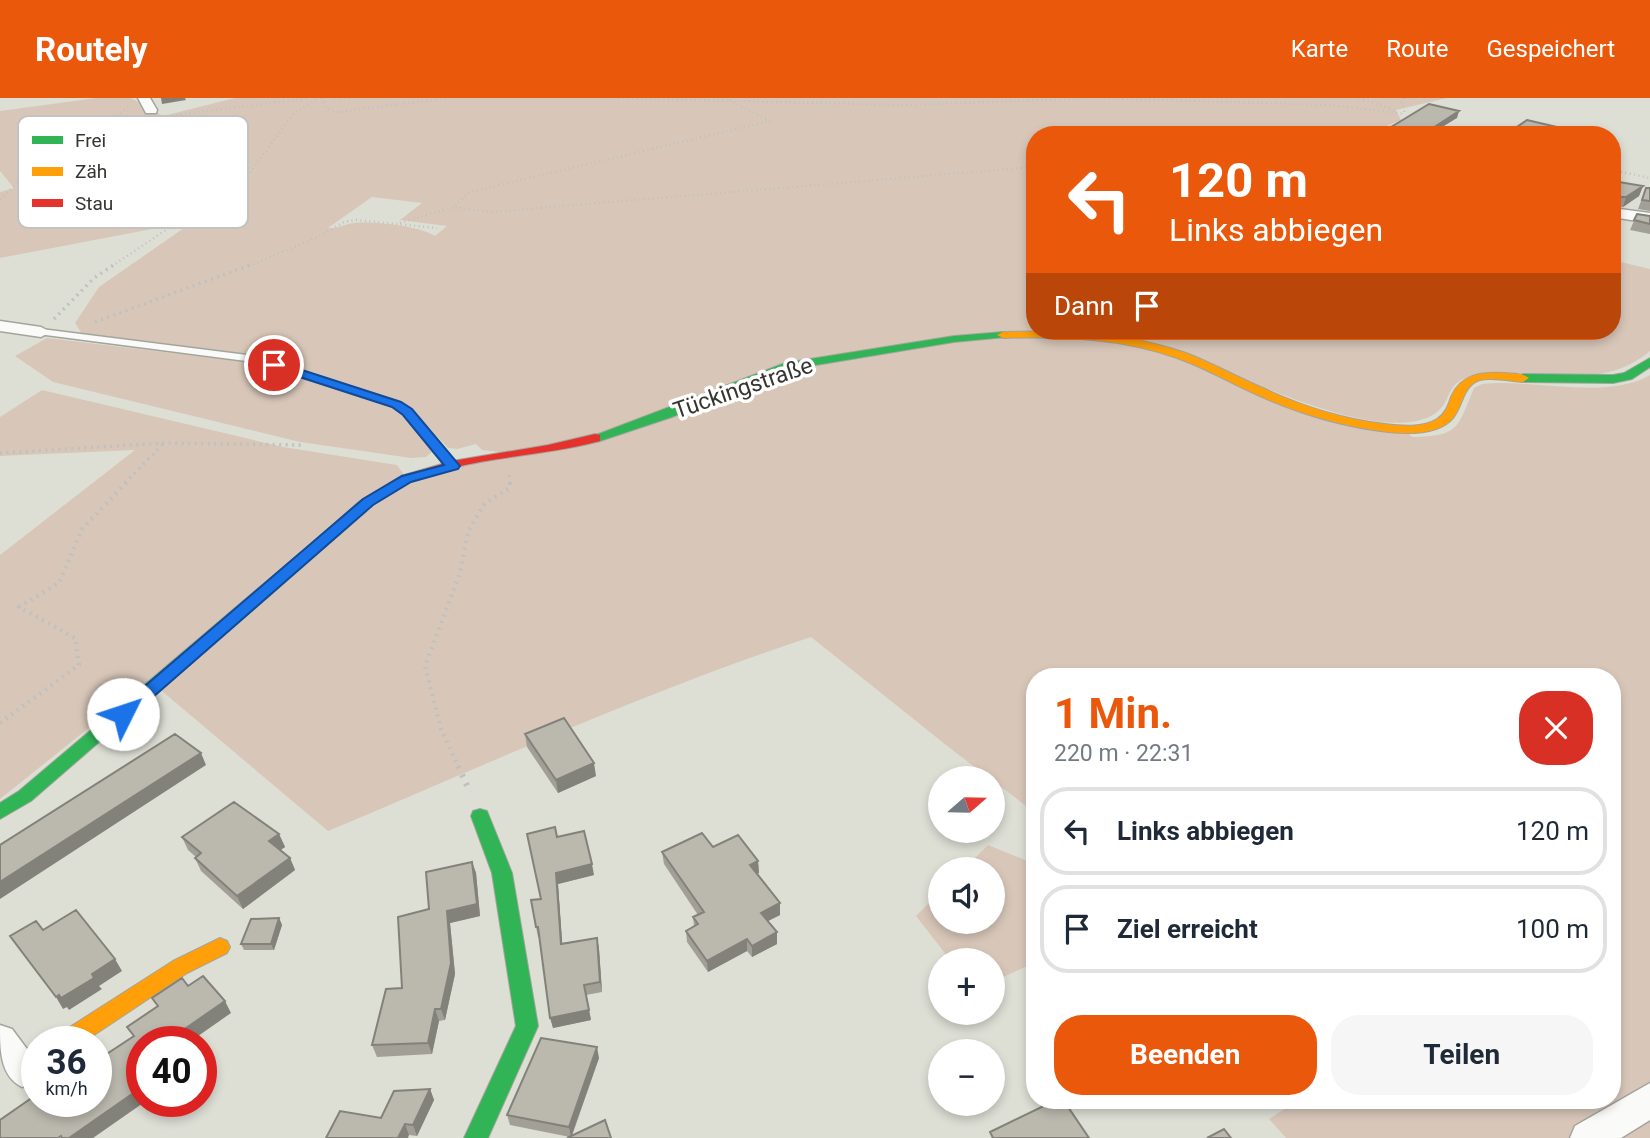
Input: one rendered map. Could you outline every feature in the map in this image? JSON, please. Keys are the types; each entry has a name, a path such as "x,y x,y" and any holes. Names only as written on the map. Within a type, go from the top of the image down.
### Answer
{"street":[{"path":"1621,214 1650,218"},
{"path":"0,326 41,332"},
{"name":"Tückingstraße","path":"0,812 25,796 123,714 368,502 407,479 453,466 589,440 667,414 789,366 904,346 1026,334"},
{"name":"Tückingstraße","path":"1126,340 1182,356 1280,400 1364,424 1405,429 1436,426 1450,417 1462,387 1475,378 1613,379 1628,376 1650,362"},
{"path":"476,1138 527,1026 502,873 481,816"},
{"path":"90,1026 180,967 220,947"},
{"path":"0,1040 21,1070"},
{"path":"1588,1138 1650,1100"}],"lane":[{"path":"41,332 255,359 396,404 407,412 453,466"}],"path":[{"path":"123,116 143,103 152,116 310,98"},
{"path":"248,175 294,113 321,98 327,109 337,112 448,98"},
{"path":"335,98 357,98"},
{"path":"614,98 902,105 1097,98 1330,105 1405,114"},
{"path":"1359,98 1414,118"},
{"path":"1404,98 1402,103 1405,114"},
{"path":"454,207 470,192 769,121 729,100"},
{"path":"398,224 408,217 426,216 442,208 490,212 1026,168"},
{"path":"1621,172 1650,178"},
{"path":"0,199 4,198 18,179"},
{"path":"62,335 222,277 318,237 344,222 356,220 437,228"},
{"path":"41,332 94,278 169,228"},
{"path":"0,723 79,665 75,638 19,607 59,583 82,529 164,443"},
{"path":"0,453 164,443 302,445"},
{"path":"481,816 441,729 425,666 460,573 468,531 485,503 510,488 509,472 492,459"}],"shaded area":[{"path":"96,98 131,98 163,116 18,116 18,228 157,228 0,258 0,192 14,188 0,171 0,111"},
{"path":"235,98 1447,98 1396,110 1401,120 1386,126 1026,126 1026,340 1621,340 1621,262 1650,269 1650,351 1632,363 1613,371 1592,375 1471,376 1455,385 1439,411 1431,416 1407,422 1377,422 1344,415 1274,392 1189,354 1183,356 1280,400 1364,424 1405,429 1412,437 1439,435 1454,428 1464,413 1474,388 1482,384 1612,387 1632,383 1650,375 1650,1138 1286,1138 1269,1119 1285,1109 1621,1109 1621,668 1026,668 1026,806 1005,790 1005,766 973,766 811,637 628,704 328,831 163,692 145,683 0,799 0,555 135,450 0,456 0,417 42,390 283,447 397,465 407,479 491,459 499,452 482,450 476,444 457,449 448,448 406,404 256,355 82,334 75,323 99,287 184,228 248,228 248,116 163,116","holes":["372,197 422,203 400,220 447,226 435,236 419,229 384,224 354,223 328,228"]},
{"path":"47,338 255,363 390,406 403,416 432,452 426,457 411,458 300,442 53,382 15,356"},
{"path":"988,845 1026,860 1026,967 1005,976 1005,948 941,948 930,934 1005,934 1005,857 976,857"},
{"path":"928,904 928,931 916,916"}],"building":[{"path":"1429,104 1459,111 1436,126 1393,126"},
{"path":"1527,120 1553,126 1518,126"},
{"path":"1621,182 1643,186 1626,197 1621,197"},
{"path":"1646,188 1650,188 1650,201 1642,200"},
{"path":"1637,214 1650,216 1650,224 1634,220"},
{"path":"564,718 594,763 556,780 525,734"},
{"path":"175,734 201,753 0,882 0,845"},
{"path":"234,802 279,834 269,841 290,858 237,896 195,858 201,853 182,837"},
{"path":"555,827 557,837 584,831 592,864 556,873 561,944 597,938 600,982 584,985 589,1010 550,1018 538,927 531,900 541,899 527,834"},
{"path":"702,833 713,847 738,835 758,861 750,865 780,903 761,913 777,932 752,946 747,939 707,961 686,931 698,924 693,917 704,912 662,852"},
{"path":"472,862 477,904 447,911 451,963 441,1009 435,1009 428,1043 372,1045 386,989 402,988 398,917 429,909 426,872"},
{"path":"76,910 115,959 92,974 94,978 61,998 59,995 56,997 10,936 36,921 43,930"},
{"path":"279,918 271,944 241,944 251,919"},
{"path":"203,976 225,1001 189,1026 128,1026 158,1006 152,998 182,978 188,986"},
{"path":"541,1038 597,1047 569,1127 507,1115"},
{"path":"126,1041 126,1098 112,1108 112,1050"},
{"path":"430,1089 413,1125 405,1124 398,1138 326,1138 340,1111 381,1118 394,1091"},
{"path":"21,1105 21,1117 99,1117 69,1138 0,1138 0,1120"},
{"path":"1037,1109 1069,1109 1089,1138 993,1138 990,1132"},
{"path":"605,1120 611,1138 567,1138"},
{"path":"1224,1129 1231,1138 1207,1138"}],"traffic: fast":[{"path":"595,438 667,414 789,366 954,339 1003,335"},
{"path":"1523,378 1613,379 1628,376 1650,362"},
{"path":"0,812 25,796 123,714 304,557"},
{"path":"476,1138 527,1026 502,873 480,816"}],"traffic: slow":[{"path":"1003,335 1026,334"},
{"path":"1122,340 1194,361 1295,405 1341,419 1389,428 1425,428 1439,423 1448,417 1466,383 1475,378 1523,378"},
{"path":"90,1026 180,967 220,947"}],"traffic: jam":[{"path":"304,557 378,494 406,479 452,465 595,438"}],"route":[{"path":"123,714 368,502 407,479 453,466 407,412 396,404 274,365"}]}
